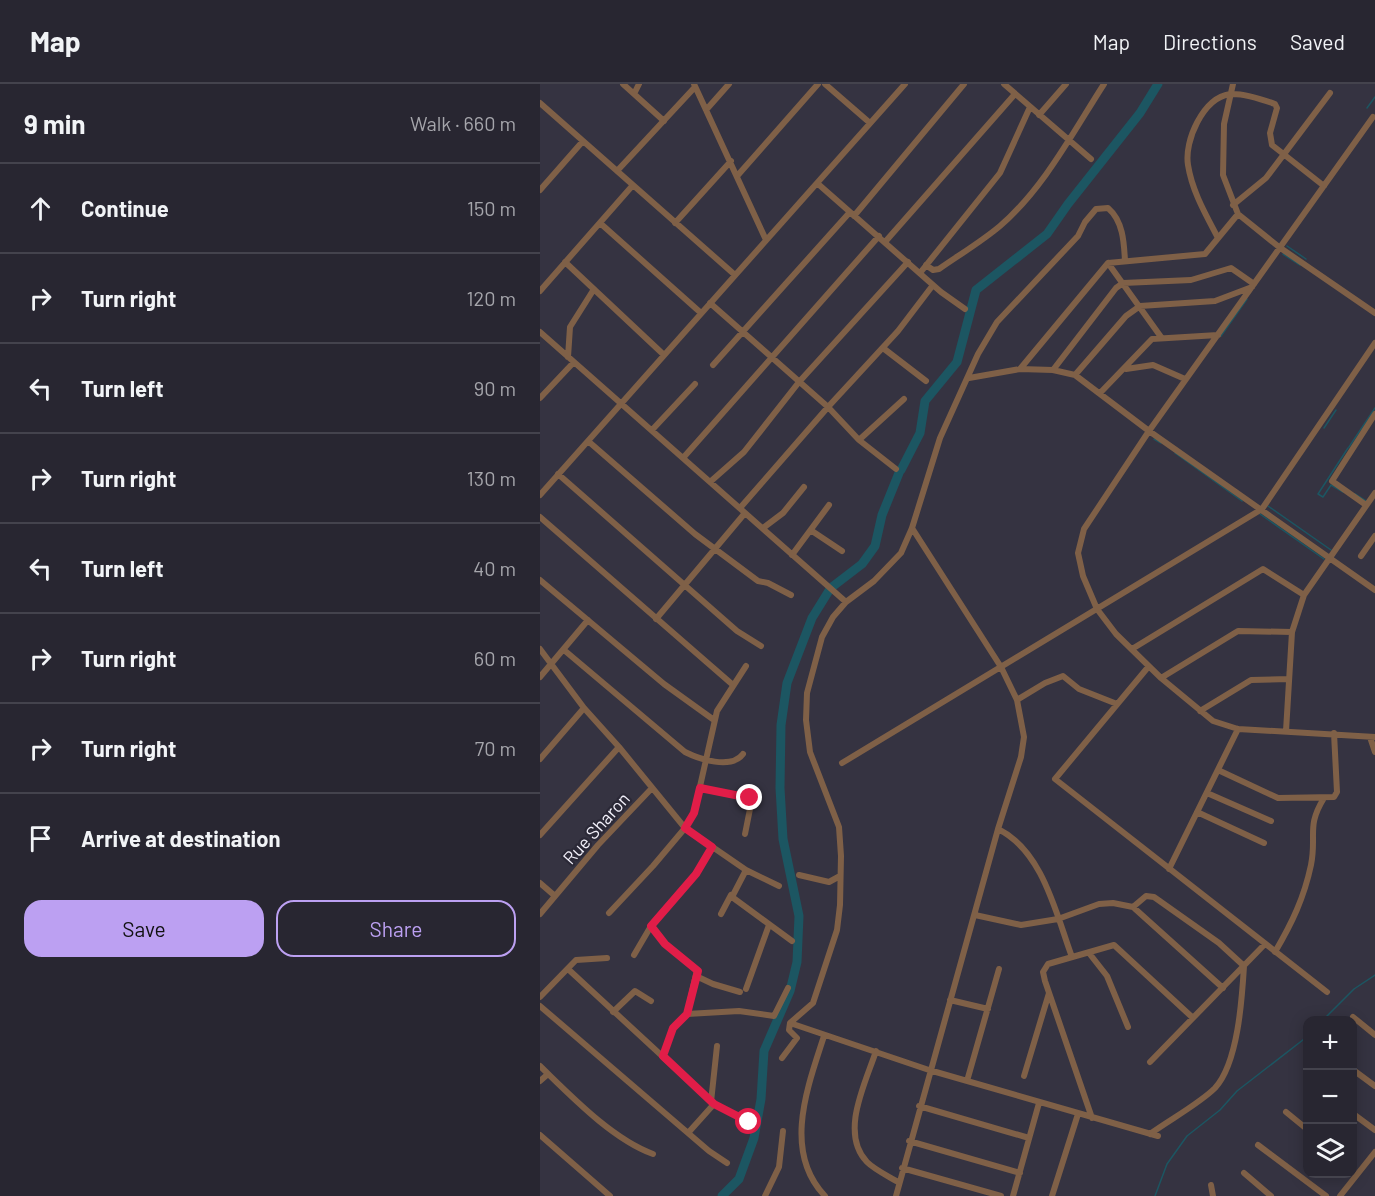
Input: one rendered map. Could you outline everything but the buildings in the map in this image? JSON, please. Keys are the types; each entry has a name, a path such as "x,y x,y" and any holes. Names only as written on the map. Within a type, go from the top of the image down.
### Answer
{"street":[{"path":"623,84 664,121"},
{"path":"634,94 639,84"},
{"path":"706,110 729,84"},
{"path":"738,175 818,84"},
{"path":"825,84 870,123"},
{"path":"540,495 905,84"},
{"path":"713,365 852,214 964,84"},
{"path":"1004,84 1091,159"},
{"path":"885,242 1013,92 1016,84"},
{"path":"1039,115 1066,84"},
{"path":"926,265 933,270 939,269 1000,226 1028,196 1104,84"},
{"path":"1233,84 1222,149 1223,175 1238,214 1279,247 1375,312"},
{"path":"617,171 694,86 738,175 766,240"},
{"path":"1233,205 1266,178 1330,93"},
{"path":"1218,238 1193,186 1187,146 1199,120 1213,102 1232,94 1275,104 1270,140 1283,155 1324,186"},
{"path":"540,103 735,276"},
{"path":"920,273 1000,173 1030,107"},
{"path":"1373,117 1149,431 1084,529 1078,553 1083,576 1097,609 1161,678 1213,721 1238,729 1286,730 1372,737 1375,752"},
{"path":"540,190 583,141"},
{"path":"675,223 731,161"},
{"path":"817,183 933,285 965,309"},
{"path":"540,291 633,185"},
{"path":"782,1058 797,1038 789,1030 790,1023 808,1009 818,988 837,930 840,876 839,827 810,752 806,720 807,693 822,637 833,617 846,602 901,553 912,528 940,438 978,354 997,322 1078,236 1096,209 1108,208 1113,212 1121,227 1125,261"},
{"path":"1020,369 1108,263 1196,257 1212,249 1238,214"},
{"path":"600,223 701,313"},
{"path":"683,458 879,236"},
{"path":"565,262 664,355"},
{"path":"710,482 744,452 799,382 908,262"},
{"path":"1108,263 1161,338"},
{"path":"1053,370 1116,288 1123,283 1191,280 1231,268 1254,286"},
{"path":"656,619 714,549 742,510 828,407 883,348 933,285"},
{"path":"1075,375 1126,316 1140,306 1215,301 1254,286"},
{"path":"568,357 570,327 594,289"},
{"path":"710,303 828,407 860,440 896,469"},
{"path":"540,332 846,602"},
{"path":"1101,392 1125,369 1146,343 1161,338 1218,335"},
{"path":"842,763 1262,509 1375,343"},
{"path":"883,348 926,381"},
{"path":"540,398 574,362"},
{"path":"1125,369 1153,365 1185,379"},
{"path":"969,378 1020,369 1053,370 1075,375 1101,392 1149,431 1375,590"},
{"path":"651,430 694,384"},
{"path":"860,440 904,399"},
{"path":"1366,506 1332,480 1375,414"},
{"path":"588,441 714,549 758,581 768,582 791,595"},
{"path":"558,474 737,631 761,646"},
{"path":"763,528 783,513 804,487"},
{"path":"1286,730 1293,632 1304,595 1375,493"},
{"path":"792,555 812,531 829,505"},
{"path":"540,517 733,685"},
{"path":"896,1196 929,1070 1021,757 1024,737 1017,700 1001,667 912,528"},
{"path":"812,531 842,551"},
{"path":"1361,555 1375,536"},
{"path":"1132,649 1263,569 1304,595"},
{"path":"540,580 664,684 714,720"},
{"path":"540,677 588,620"},
{"path":"1161,678 1238,631 1293,632"},
{"path":"540,649 584,708 620,747 685,828 746,870 779,886"},
{"path":"564,650 575,656 685,752 704,760 735,760 743,754"},
{"path":"609,913 685,828 694,813 714,720 746,666"},
{"path":"1149,666 1055,779 1327,992"},
{"path":"1017,700 1044,682 1063,676 1079,689 1117,704"},
{"path":"1200,711 1251,680 1289,679"},
{"path":"540,759 584,708"},
{"path":"1169,869 1238,729"},
{"path":"1218,770 1278,798 1334,797 1337,792 1334,733"},
{"path":"540,835 620,747"},
{"name":"Rue Sharon","path":"540,914 598,845 652,788"},
{"path":"700,788 752,799 745,834"},
{"path":"1207,793 1271,821"},
{"path":"1275,952 1301,903 1311,863 1312,821 1324,798"},
{"path":"1197,812 1264,843"},
{"path":"998,829 1030,857 1058,919 1072,957"},
{"path":"634,955 651,926 696,874 712,847"},
{"path":"721,914 746,870"},
{"path":"799,875 829,882 840,876"},
{"path":"540,883 555,896"},
{"path":"731,895 792,941"},
{"path":"1133,907 1146,896 1154,897 1219,944 1244,966"},
{"path":"975,915 1021,925 1058,919 1099,904 1113,903 1133,907 1223,988"},
{"path":"696,976 713,984 743,990 769,925"},
{"path":"651,926 665,944 697,970 687,1014 673,1028 663,1056"},
{"path":"1150,1062 1265,944"},
{"path":"1092,1118 1043,972 1045,968 1072,957 1114,945 1193,1018"},
{"path":"1089,953 1107,976 1128,1027"},
{"path":"540,997 580,958 607,958"},
{"path":"1149,1134 1215,1087 1232,1052 1241,1013 1244,966"},
{"path":"568,969 712,1103 749,1122"},
{"path":"967,1081 999,969"},
{"path":"687,1014 739,1011 774,1016 788,988"},
{"path":"613,1012 635,990 651,1001"},
{"path":"1024,1076 1049,991"},
{"path":"950,1000 988,1009"},
{"path":"540,1006 688,1133 727,1163"},
{"path":"1357,1020 1375,1035"},
{"path":"790,1023 929,1070 1158,1136"},
{"path":"824,1036 804,1098 801,1136 809,1169 824,1195"},
{"path":"688,1133 712,1103 717,1046"},
{"path":"876,1051 857,1109 856,1138 867,1162 898,1182"},
{"path":"540,1066 557,1085 637,1148 653,1154"},
{"path":"1354,1070 1375,1086"},
{"path":"540,1082 548,1074"},
{"path":"1013,1196 1039,1103"},
{"path":"919,1106 1029,1138"},
{"path":"1286,1112 1303,1126"},
{"path":"1052,1196 1078,1114"},
{"path":"1357,1116 1375,1130"},
{"path":"765,1196 779,1167 783,1131"},
{"path":"540,1135 610,1196"},
{"path":"909,1141 1020,1173"},
{"path":"1258,1145 1326,1196"},
{"path":"1341,1196 1375,1152"},
{"path":"902,1168 1001,1196"},
{"path":"1244,1173 1268,1194"},
{"path":"1211,1185 1213,1196"},
{"path":"1258,1196 1268,1194"}],"waterway":[{"path":"901,470 920,433 925,401 957,362 976,290 1047,234 1140,113 1158,84"},
{"path":"1367,108 1375,97"},
{"path":"1287,246 1306,259"},
{"path":"1283,254 1300,265"},
{"path":"1221,336 1247,299"},
{"path":"1349,447 1375,408"},
{"path":"1324,428 1336,410"},
{"path":"1154,439 1161,443"},
{"path":"1343,492 1331,485 1323,497 1318,494 1348,448"},
{"path":"1175,453 1242,501"},
{"path":"832,587 862,564 875,546 882,515 899,473"},
{"path":"1355,494 1366,501"},
{"path":"1268,506 1331,550"},
{"path":"1260,514 1324,559"},
{"path":"722,1196 739,1179 754,1138 761,1099 764,1051 790,991 797,962 799,916 783,839 780,788 781,725 787,683 812,618 830,589"},
{"path":"1327,1016 1354,989 1375,975"},
{"path":"1155,1196 1167,1164 1187,1136 1220,1110 1237,1091 1303,1040"}],"route":[{"path":"749,1122 714,1104 663,1056 673,1028 678,1020 687,1014 692,985 698,971 665,944 651,926 696,874 712,847 685,828 694,813 700,788 750,798"}]}
